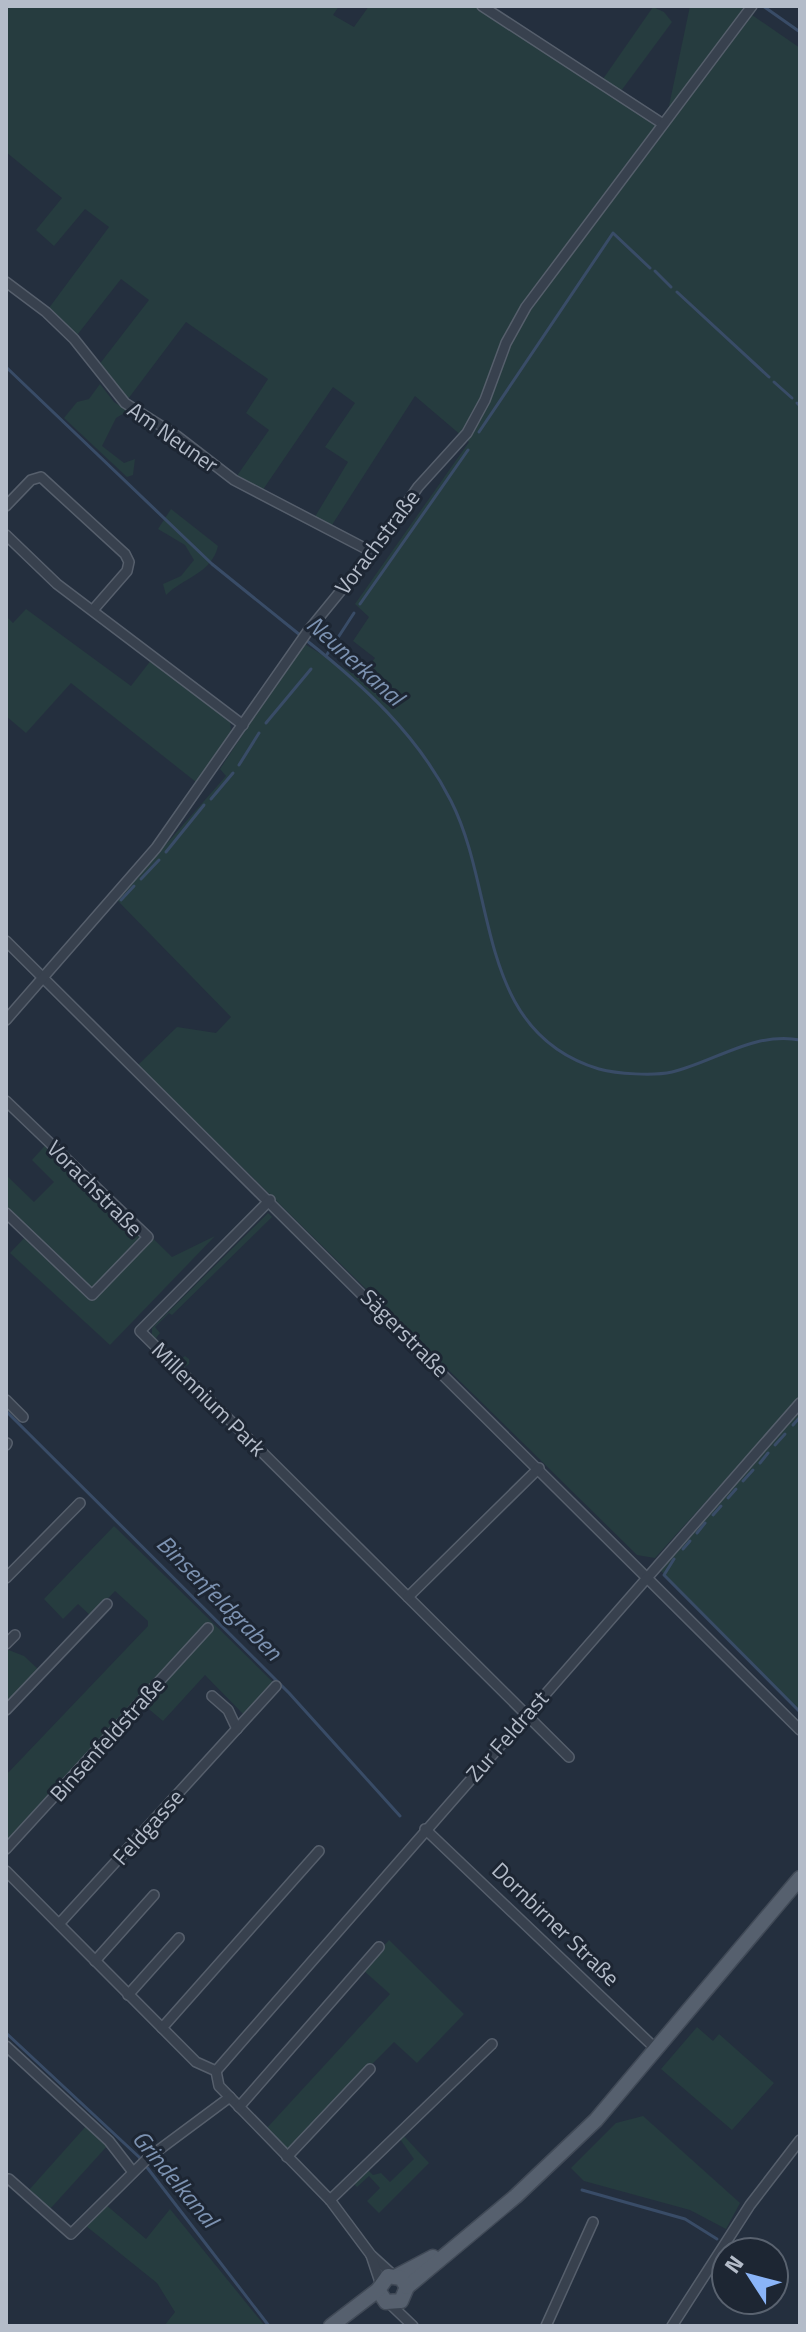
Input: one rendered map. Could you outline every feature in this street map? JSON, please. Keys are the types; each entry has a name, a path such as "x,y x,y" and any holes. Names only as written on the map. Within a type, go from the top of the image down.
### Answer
{"main road":[{"path":"334,2326 448,2250 559,2158 657,2050 800,1878"}],"street":[{"path":"482,6 663,124"},
{"name":"Vorachstraße","path":"6,1020 156,848 308,631 372,552 418,487 467,433 485,400 506,343 526,307 752,6"},
{"name":"Am Neuner","path":"6,282 41,308 74,339 125,403 177,436 234,480 372,552"},
{"path":"6,506 31,480 41,477 125,554 129,562 127,571 93,610"},
{"path":"6,535 57,584 243,725"},
{"name":"Sägerstraße","path":"6,941 800,1730"},
{"name":"Vorachstraße","path":"6,1101 148,1237 92,1295 6,1213"},
{"name":"Millennium Park","path":"270,1200 140,1331 569,1757"},
{"path":"6,1400 23,1417"},
{"name":"Zur Feldrast","path":"216,2071 800,1403"},
{"path":"408,1597 539,1468"},
{"path":"6,1578 80,1503"},
{"path":"6,1710 107,1604"},
{"name":"Binsenfeldstraße","path":"6,1849 208,1628"},
{"path":"6,1644 15,1635"},
{"name":"Feldgasse","path":"59,1924 276,1686"},
{"path":"212,1696 228,1710 237,1729"},
{"name":"Dornbirner Straße","path":"425,1829 657,2050"},
{"path":"162,2028 319,1851"},
{"path":"8,1877 196,2062 216,2071 216,2081 230,2097 330,2200 371,2255 412,2325"},
{"path":"95,1961 154,1895"},
{"path":"128,1995 179,1938"},
{"path":"239,2107 379,1947"},
{"path":"330,2200 492,2044"},
{"path":"6,2046 109,2141 135,2170"},
{"path":"287,2157 370,2069"},
{"path":"9,2179 71,2234 148,2158 230,2097"},
{"path":"672,2326 750,2205 800,2140"},
{"path":"546,2326 593,2222"},
{"path":"371,2255 412,2325"}],"green space":[{"path":"6,6 339,6 333,15 354,27 369,6 482,6 663,124 542,284 513,333 561,262 665,125 690,6 739,6 800,48 800,1397 655,1558 637,1555 138,1065 177,1027 216,1033 231,1017 117,900 226,776 220,769 303,643 360,678 375,658 353,641 369,617 355,604 469,442 415,396 330,528 313,520 348,462 325,447 355,403 333,387 260,494 234,480 269,430 246,413 268,379 186,322 125,403 95,370 149,300 121,279 74,339 46,312 109,227 85,209 54,246 36,230 62,198 6,152"},
{"path":"653,7 664,12 672,22 621,91 603,79"},
{"path":"100,384 114,402 128,411 116,418 102,446 124,463 135,459 133,475 127,477 64,418 77,402 89,399"},
{"path":"171,509 218,546 210,563 166,595 163,584 181,576 194,560 185,545 158,529"},
{"path":"26,609 131,686 152,659 230,720 231,733 196,782 71,683 26,733 6,716 6,616 13,623"},
{"path":"51,1139 172,1257 215,1236 110,1345 10,1253 29,1233 6,1209 6,1175 34,1202 54,1182 32,1160"},
{"path":"268,1213 272,1217 172,1315 169,1313 155,1327 160,1333 156,1338 178,1361 185,1356 189,1359 189,1364 183,1368 152,1338 152,1328"},
{"path":"800,1408 800,1712 660,1570"},
{"path":"114,1526 274,1683 245,1716 205,1675 163,1721 138,1700 6,1843 6,1775 148,1626 148,1621 115,1591 91,1616 78,1604 63,1619 44,1599"},
{"path":"6,1649 24,1656 40,1671 6,1706"},
{"path":"389,1940 464,2014 417,2063 394,2042 287,2150 266,2129 390,1994 363,1970"},
{"path":"697,2027 713,2041 719,2034 774,2083 732,2130 661,2069"},
{"path":"643,2116 740,2203 726,2229 690,2210 584,2181 571,2168 616,2123"},
{"path":"87,2125 108,2145 50,2209 29,2190"},
{"path":"403,2135 429,2163 379,2213 367,2201 380,2188 369,2176 357,2187 353,2183 367,2169 373,2175 381,2173 390,2182 414,2159 400,2139"},
{"path":"105,2204 146,2239 170,2209 265,2326 164,2326 175,2312 157,2283 86,2226"}],"waterway":[{"path":"763,6 800,32"},
{"path":"479,432 613,233 650,268"},
{"path":"655,271 671,287"},
{"path":"677,292 769,377"},
{"name":"Neunerkanal","path":"6,367 212,564 300,635"},
{"path":"774,382 792,398"},
{"path":"797,403 800,406"},
{"path":"360,604 468,450"},
{"path":"326,656 354,613"},
{"name":"Neunerkanal","path":"306,640 388,713 437,777 466,837 496,956 510,992 530,1024 559,1051 599,1069 656,1074 672,1072 767,1040 800,1040"},
{"path":"266,723 311,669"},
{"path":"239,765 259,733"},
{"path":"211,799 233,773"},
{"path":"166,852 204,805"},
{"path":"141,879 159,860"},
{"path":"121,900 134,886"},
{"name":"Binsenfeldgraben","path":"6,1411 289,1693 400,1816"},
{"path":"793,1425 800,1417"},
{"path":"775,1445 785,1434"},
{"path":"760,1463 768,1453"},
{"path":"743,1481 753,1470"},
{"path":"728,1498 736,1489"},
{"path":"713,1515 721,1506"},
{"path":"697,1533 705,1523"},
{"path":"683,1549 690,1541"},
{"path":"674,1559 664,1575 800,1712"},
{"name":"Grindelkanal","path":"6,2033 139,2157 269,2326"},
{"path":"582,2190 685,2219 712,2236"}]}
